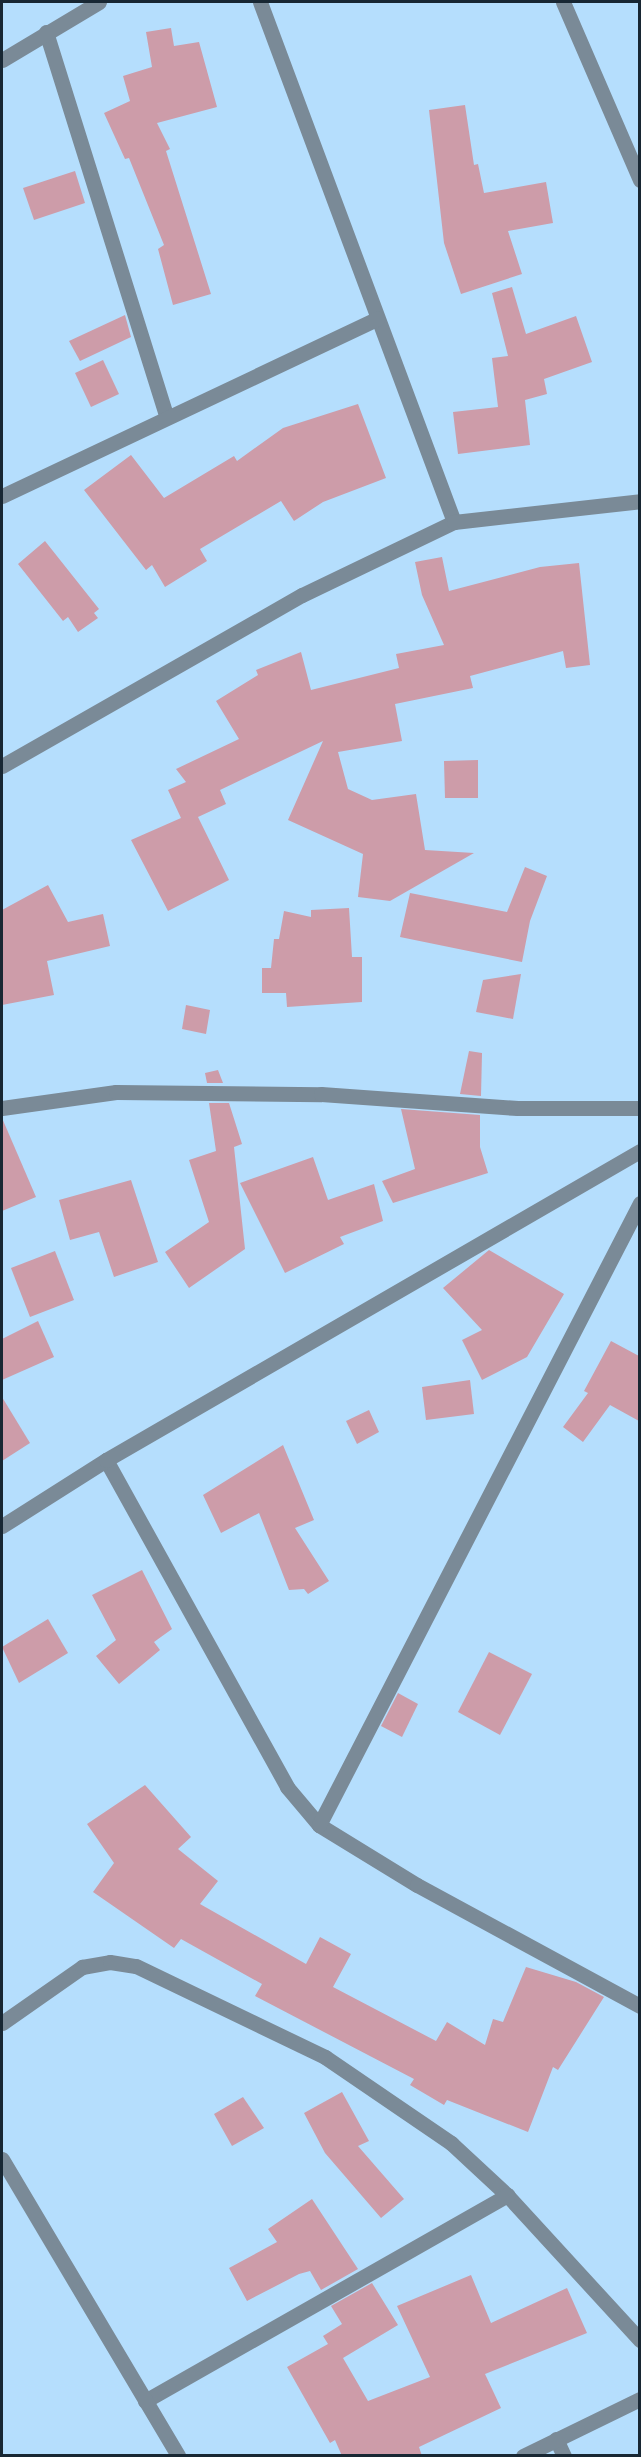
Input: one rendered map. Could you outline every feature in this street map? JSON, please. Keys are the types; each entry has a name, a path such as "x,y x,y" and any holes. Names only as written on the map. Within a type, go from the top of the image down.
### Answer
{"street":[{"path":"2,60 99,2"},
{"path":"260,2 454,522"},
{"path":"563,2 639,180"},
{"path":"46,32 166,415"},
{"path":"2,496 166,415 377,319"},
{"path":"2,766 302,595 454,522 639,501"},
{"path":"2,1108 116,1092 321,1094 518,1108 639,1108"},
{"path":"2,1526 106,1460 639,1151"},
{"path":"319,1826 639,1203"},
{"path":"106,1460 287,1787 319,1826 639,2006"},
{"path":"2,2023 82,1967 110,1962 136,1966 325,2057 451,2143 507,2195 639,2340"},
{"path":"2,2159 178,2456"},
{"path":"145,2401 507,2195"},
{"path":"523,2456 639,2399"},
{"path":"556,2439 564,2456"}],"building":[{"path":"171,28 174,46 199,42 217,107 157,123 170,149 166,151 211,294 173,305 158,249 164,245 129,158 125,159 104,113 130,101 123,76 152,67 146,32"},
{"path":"465,105 474,165 478,164 484,193 546,182 553,223 508,231 522,274 461,294 444,243 429,110"},
{"path":"75,171 85,203 34,220 23,188"},
{"path":"512,287 526,334 576,316 592,362 544,379 547,394 525,400 530,445 458,454 453,412 498,407 492,358 508,356 492,293"},
{"path":"125,315 131,337 80,361 69,341"},
{"path":"103,360 119,394 91,407 75,373"},
{"path":"358,404 386,478 323,502 294,521 281,501 200,549 207,561 165,587 152,565 146,570 84,490 131,455 164,498 234,456 237,461 283,428"},
{"path":"45,541 99,609 94,613 98,618 78,632 68,617 63,621 18,564"},
{"path":"442,557 449,591 540,567 579,563 590,665 566,668 563,651 470,676 473,688 395,704 402,741 338,752 348,789 372,800 416,794 425,850 474,853 390,901 358,897 363,854 288,820 323,741 220,790 226,804 198,817 229,880 168,911 131,840 181,818 168,790 186,782 176,769 239,739 216,701 258,675 256,670 301,652 311,690 399,668 396,654 444,645 422,595 415,562"},
{"path":"478,760 478,798 445,798 444,761"},
{"path":"525,867 547,876 530,921 522,962 400,937 410,893 507,912"},
{"path":"48,885 68,922 103,914 110,946 47,961 54,995 2,1005 2,910"},
{"path":"349,908 352,957 362,957 362,1002 287,1007 286,993 262,993 262,968 271,968 274,939 279,939 284,911 311,917 311,910"},
{"path":"521,974 513,1019 476,1012 483,980"},
{"path":"186,1005 210,1010 206,1034 182,1029"},
{"path":"469,1051 482,1053 481,1096 460,1094"},
{"path":"218,1070 223,1083 207,1083 205,1073"},
{"path":"209,1103 229,1103 242,1144 234,1147 245,1249 189,1288 165,1252 209,1222 189,1160 216,1151"},
{"path":"401,1109 480,1115 480,1147 488,1173 393,1203 382,1181 415,1169"},
{"path":"2,1118 36,1197 2,1211"},
{"path":"313,1157 328,1200 374,1184 383,1221 340,1237 344,1244 285,1273 240,1183"},
{"path":"131,1180 158,1262 114,1277 99,1232 70,1240 59,1200"},
{"path":"489,1250 564,1294 527,1357 482,1380 462,1340 482,1330 443,1288"},
{"path":"55,1251 74,1300 30,1317 11,1268"},
{"path":"38,1321 54,1357 2,1380 2,1339"},
{"path":"611,1341 639,1356 639,1421 610,1405 583,1442 563,1427 588,1393 584,1391"},
{"path":"470,1380 474,1414 426,1420 422,1387"},
{"path":"2,1397 30,1443 2,1461"},
{"path":"369,1410 379,1432 357,1444 346,1421"},
{"path":"283,1445 314,1520 295,1528 329,1581 308,1594 304,1589 289,1590 259,1513 221,1533 203,1495"},
{"path":"142,1570 172,1629 154,1642 160,1650 119,1684 96,1656 116,1640 92,1595"},
{"path":"48,1619 68,1653 19,1683 2,1647"},
{"path":"489,1652 532,1674 500,1735 458,1712"},
{"path":"398,1693 418,1704 402,1737 381,1726"},
{"path":"145,1785 191,1837 178,1849 218,1881 200,1904 306,1964 320,1937 351,1954 333,1987 436,2041 447,2022 485,2045 493,2019 503,2022 526,1967 576,1982 604,1997 558,2070 553,2067 528,2132 447,2100 444,2105 410,2085 414,2079 255,1996 262,1984 181,1939 174,1948 93,1892 114,1863 87,1824"},
{"path":"342,2092 369,2141 358,2146 404,2199 381,2218 325,2153 304,2113"},
{"path":"243,2097 264,2128 232,2146 214,2114"},
{"path":"312,2199 358,2269 321,2290 310,2271 299,2274 247,2301 229,2268 277,2242 268,2229"},
{"path":"471,2275 491,2323 567,2288 587,2333 485,2374 501,2408 419,2447 422,2456 342,2456 335,2440 330,2443 287,2367 328,2344 323,2336 342,2324 331,2306 372,2283 398,2325 343,2358 368,2401 430,2377 397,2306"}]}
